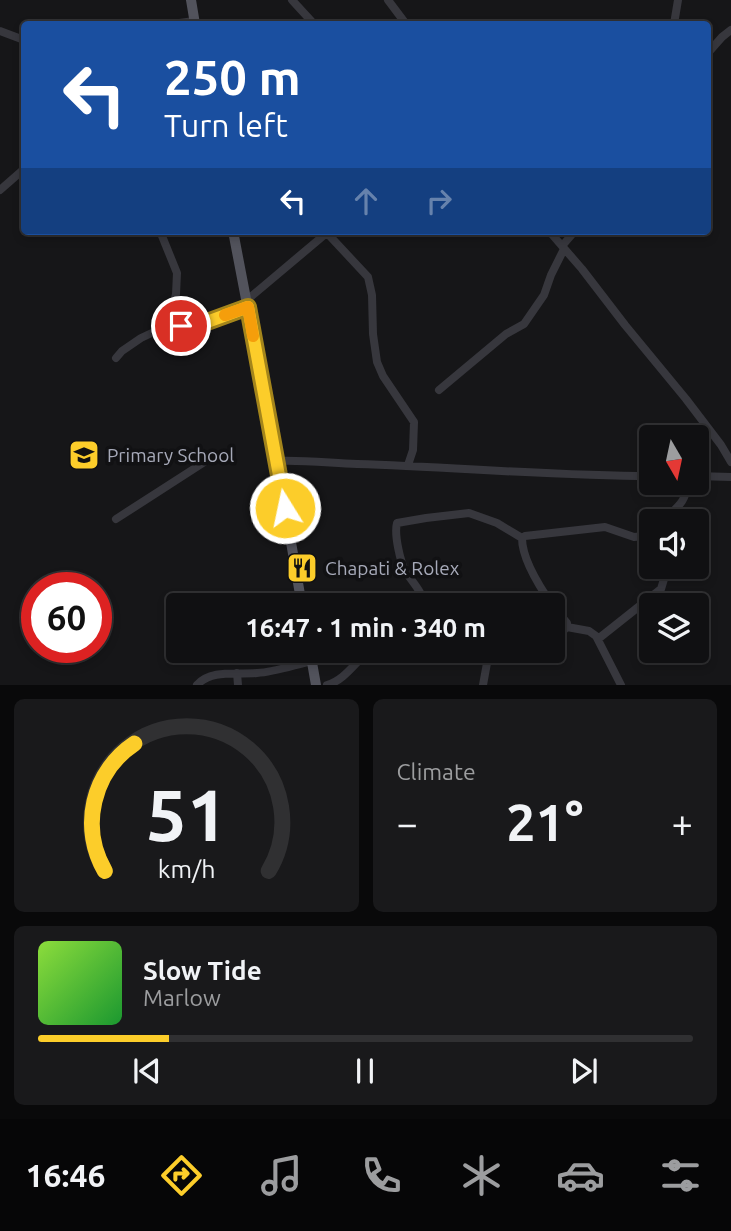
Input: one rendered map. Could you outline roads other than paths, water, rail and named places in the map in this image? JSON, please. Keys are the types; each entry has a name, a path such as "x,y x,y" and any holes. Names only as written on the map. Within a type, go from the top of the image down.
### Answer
{"main road":[{"path":"191,0 194,21"},
{"path":"234,235 300,593"},
{"path":"312,663 316,685"}],"street":[{"path":"292,0 311,21"},
{"path":"388,0 404,21"},
{"path":"674,21 678,0"},
{"path":"711,49 731,30"},
{"path":"0,31 21,39"},
{"path":"0,190 21,172"},
{"path":"162,235 177,273 176,294 168,328"},
{"path":"116,358 121,351 156,331 207,322 247,303 325,235"},
{"path":"331,235 368,277 377,362 383,376 414,422 413,450 408,465"},
{"path":"552,235 680,390 731,462"},
{"path":"439,390 506,334 524,324 544,296 563,248 572,235"},
{"path":"116,519 206,461"},
{"path":"277,461 639,476"},
{"path":"709,476 731,477"},
{"path":"675,509 686,495"},
{"path":"420,593 402,563 397,523 469,513 497,523 522,538"},
{"path":"522,538 604,527 639,536"},
{"path":"522,538 523,550 545,593"},
{"path":"598,639 661,589 664,579"},
{"path":"565,621 567,627 589,631 598,639 621,685"},
{"path":"197,685 205,678 256,673 288,663"},
{"path":"327,685 341,678 355,663"},
{"path":"483,685 487,663"},
{"path":"237,673 238,685"}],"place":[{"name":"Primary School","path":"84,455"},
{"name":"Chapati & Rolex","path":"302,568"}]}
